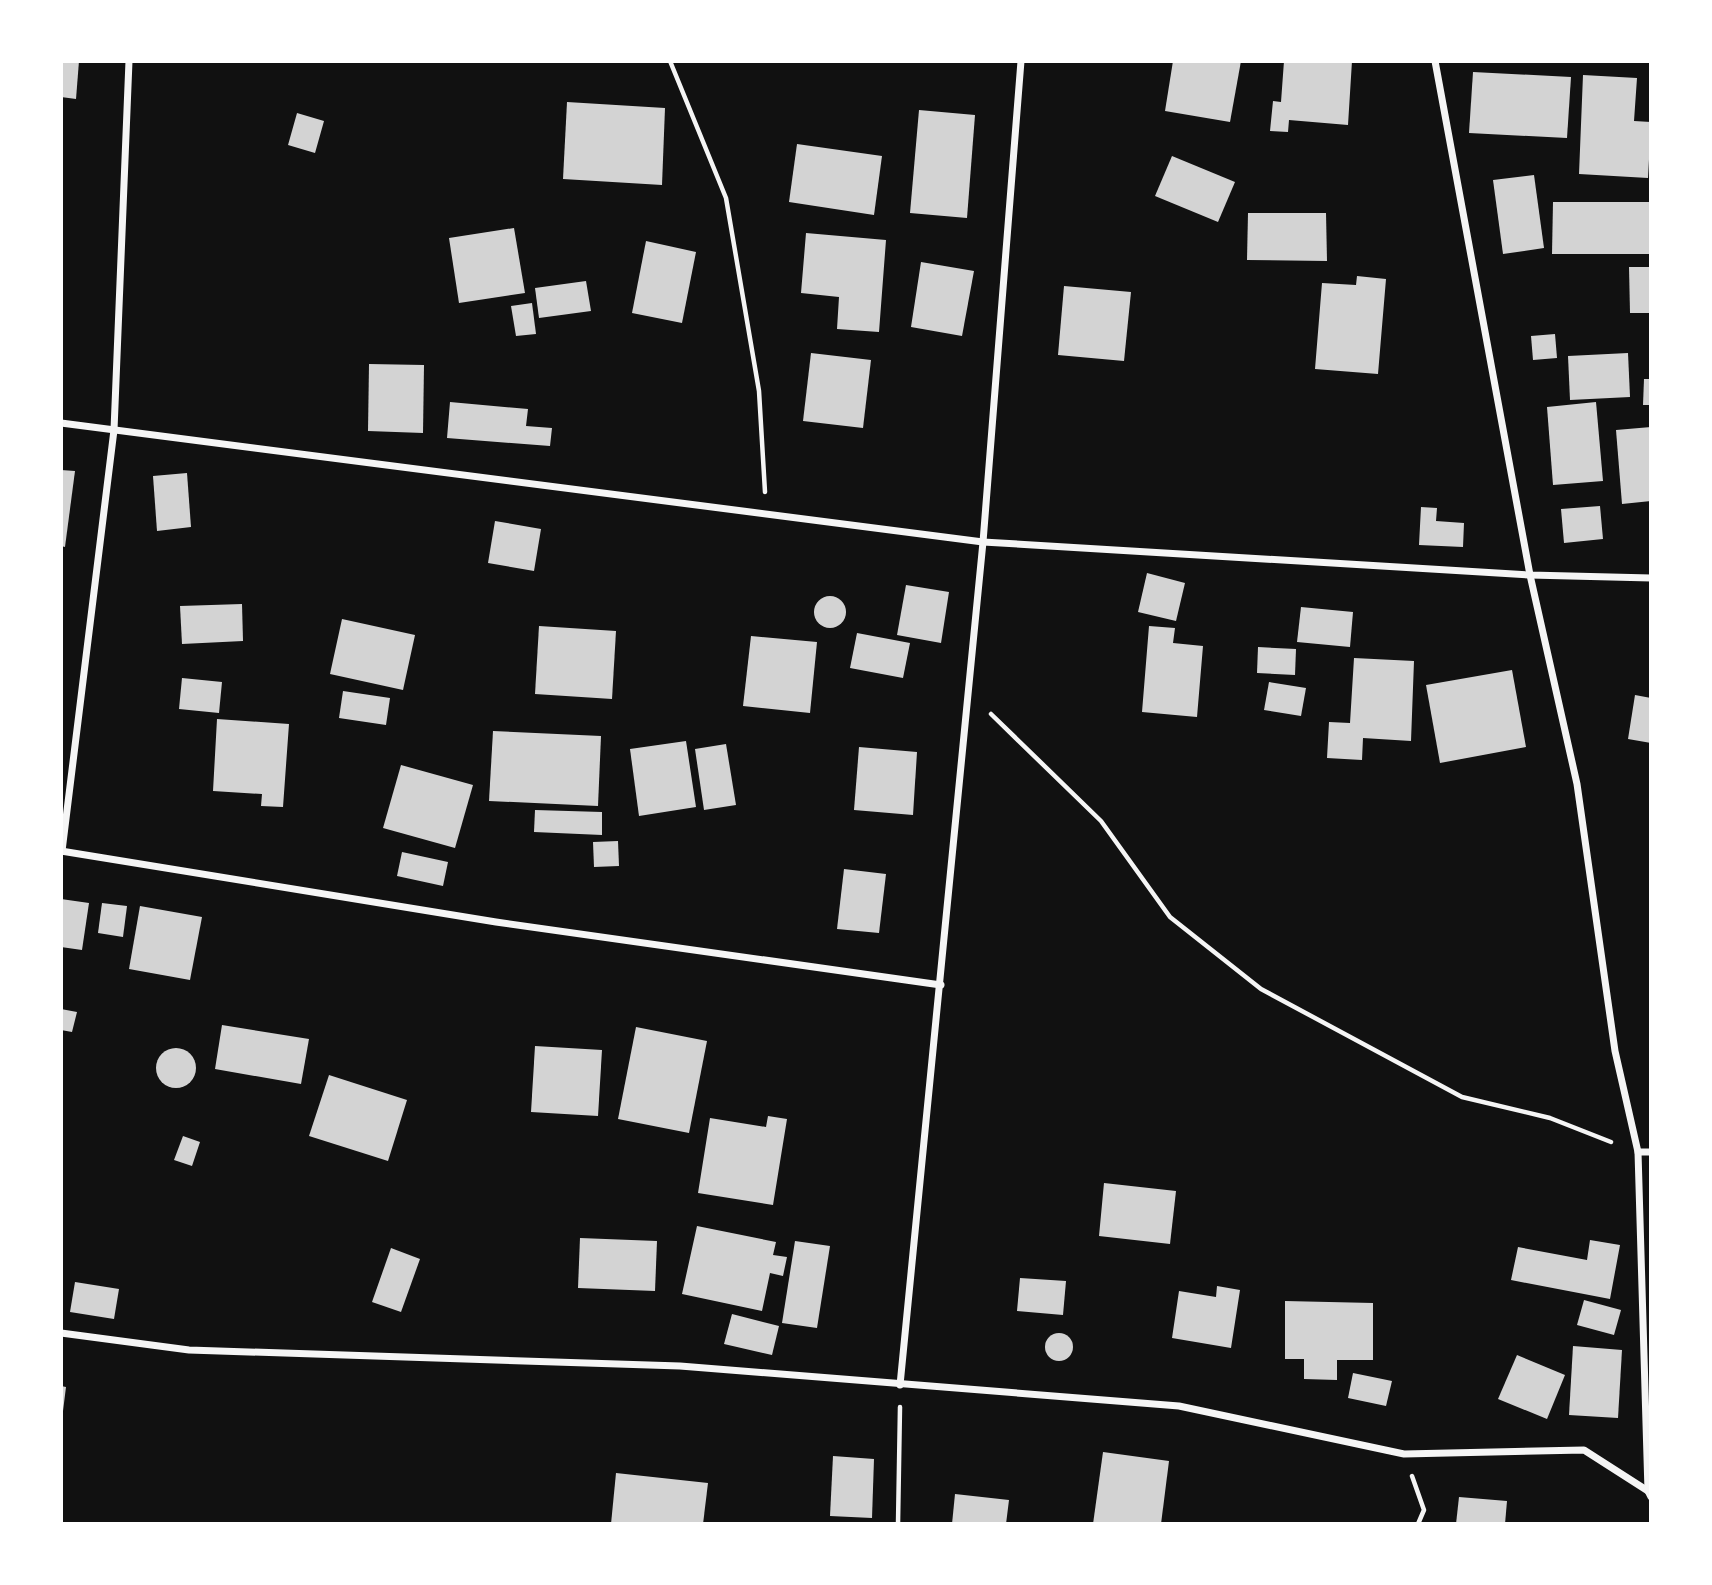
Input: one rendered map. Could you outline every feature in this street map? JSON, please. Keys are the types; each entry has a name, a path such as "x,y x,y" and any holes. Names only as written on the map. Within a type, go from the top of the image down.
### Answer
{"street":[{"path":"129,61 114,430 62,851 496,922 941,985"},
{"path":"900,1385 983,542 1021,61"},
{"path":"1435,61 1530,575 1577,784 1615,1051 1638,1152 1649,1494"},
{"path":"61,423 983,542 1530,575 1651,578"},
{"path":"1638,1152 1651,1152"},
{"path":"61,1333 189,1350 680,1366 1179,1406 1404,1454 1584,1450 1649,1494"}],"path":[{"path":"670,61 726,198 759,391 766,514"},
{"path":"968,691 1101,821 1170,917 1261,989 1462,1097 1550,1118 1638,1152"},
{"path":"898,1524 900,1385"},
{"path":"1404,1454 1424,1510 1418,1524"}],"building":[{"path":"61,61 79,61 76,99 61,97"},
{"path":"1173,61 1241,61 1230,122 1165,111"},
{"path":"1284,61 1352,61 1348,125 1289,120 1288,132 1270,131 1273,101 1281,102"},
{"path":"1473,72 1571,77 1567,138 1469,133"},
{"path":"1583,75 1637,78 1634,121 1651,122 1648,178 1579,174"},
{"path":"567,102 665,108 662,185 563,179"},
{"path":"919,110 975,115 967,218 910,213"},
{"path":"297,113 324,121 315,153 288,145"},
{"path":"797,144 882,156 874,215 789,202"},
{"path":"1172,156 1235,182 1218,222 1155,196"},
{"path":"1534,175 1544,248 1503,254 1493,180"},
{"path":"1553,202 1649,202 1650,254 1552,254"},
{"path":"1248,213 1326,213 1327,261 1247,260"},
{"path":"514,228 525,293 459,303 449,238"},
{"path":"806,233 886,240 879,332 837,329 839,297 801,293"},
{"path":"646,241 696,252 682,323 632,313"},
{"path":"921,262 974,271 962,336 911,327"},
{"path":"1629,267 1651,267 1651,313 1630,313"},
{"path":"1357,276 1386,279 1378,374 1315,369 1322,283 1356,285"},
{"path":"586,281 591,311 539,318 535,288"},
{"path":"1064,286 1131,292 1124,361 1058,355"},
{"path":"532,303 536,334 516,336 511,306"},
{"path":"1555,334 1557,358 1533,360 1531,336"},
{"path":"811,353 871,360 863,428 803,421"},
{"path":"1628,353 1630,397 1570,400 1568,356"},
{"path":"369,364 424,365 423,433 368,431"},
{"path":"1644,379 1651,379 1651,405 1643,405"},
{"path":"450,402 528,409 526,426 552,428 550,446 447,438"},
{"path":"1596,402 1603,481 1553,485 1547,407"},
{"path":"1651,427 1651,501 1622,504 1616,430"},
{"path":"61,470 75,471 65,547 61,546"},
{"path":"187,473 191,527 157,531 153,476"},
{"path":"1600,506 1603,539 1564,543 1561,509"},
{"path":"1421,507 1437,508 1436,521 1464,523 1463,547 1419,545"},
{"path":"495,521 541,529 534,571 488,563"},
{"path":"1147,573 1185,583 1176,621 1138,612"},
{"path":"906,585 949,592 941,643 897,635"},
{"path":"830,596 842,600 846,612 842,624 830,628 818,624 814,612 818,600"},
{"path":"242,604 243,641 182,644 180,606"},
{"path":"1301,607 1353,612 1350,647 1297,642"},
{"path":"342,619 415,635 403,690 330,674"},
{"path":"539,626 616,631 612,699 535,694"},
{"path":"1149,626 1175,628 1173,643 1203,646 1197,717 1142,712"},
{"path":"857,633 910,643 903,678 850,668"},
{"path":"751,636 817,642 810,713 743,706"},
{"path":"1258,647 1296,649 1295,675 1257,673"},
{"path":"1354,658 1414,661 1411,741 1363,738 1362,760 1327,758 1329,722 1350,723"},
{"path":"1512,670 1526,747 1440,763 1426,685"},
{"path":"182,678 222,682 219,713 179,709"},
{"path":"1269,682 1306,688 1301,716 1264,710"},
{"path":"343,691 390,698 386,725 339,718"},
{"path":"1635,695 1651,698 1651,743 1628,739"},
{"path":"217,719 289,724 283,807 261,806 262,794 213,791"},
{"path":"493,731 601,736 598,806 489,801"},
{"path":"686,741 696,807 639,816 630,749"},
{"path":"726,744 736,805 704,810 695,749"},
{"path":"859,747 917,752 913,815 854,810"},
{"path":"401,765 473,785 455,848 383,828"},
{"path":"535,810 602,812 602,835 534,832"},
{"path":"618,841 619,866 594,867 593,842"},
{"path":"402,852 448,862 443,886 397,876"},
{"path":"844,869 886,874 879,933 837,929"},
{"path":"61,899 89,903 82,950 61,947"},
{"path":"102,903 127,906 123,937 98,933"},
{"path":"140,906 202,917 190,980 129,969"},
{"path":"61,1009 77,1012 72,1032 61,1030"},
{"path":"222,1025 309,1039 301,1084 215,1069"},
{"path":"636,1027 707,1041 689,1133 618,1119"},
{"path":"535,1046 602,1050 598,1116 531,1112"},
{"path":"176,1048 190,1054 196,1068 190,1082 176,1088 162,1082 156,1068 162,1054"},
{"path":"329,1075 407,1100 388,1161 309,1136"},
{"path":"768,1116 787,1119 773,1205 698,1193 710,1118 766,1127"},
{"path":"183,1136 200,1142 192,1166 174,1160"},
{"path":"1104,1183 1176,1191 1170,1244 1099,1236"},
{"path":"697,1226 776,1242 773,1255 787,1257 783,1276 770,1273 762,1311 682,1294"},
{"path":"580,1238 657,1241 655,1291 578,1288"},
{"path":"1590,1240 1620,1245 1610,1299 1511,1280 1518,1247 1587,1260"},
{"path":"795,1241 830,1246 817,1328 782,1323"},
{"path":"391,1248 420,1259 401,1312 372,1302"},
{"path":"1020,1278 1066,1281 1063,1315 1017,1311"},
{"path":"75,1282 119,1289 114,1319 70,1312"},
{"path":"1217,1286 1240,1290 1231,1348 1172,1338 1179,1291 1216,1297"},
{"path":"1584,1300 1621,1310 1614,1335 1577,1325"},
{"path":"1285,1301 1373,1303 1373,1360 1337,1360 1337,1380 1304,1379 1304,1359 1285,1359"},
{"path":"732,1314 779,1326 772,1355 724,1344"},
{"path":"1059,1333 1069,1337 1073,1347 1069,1357 1059,1361 1049,1357 1045,1347 1049,1337"},
{"path":"1573,1346 1622,1350 1618,1418 1569,1415"},
{"path":"1517,1355 1565,1375 1547,1419 1498,1399"},
{"path":"1353,1373 1392,1381 1386,1406 1348,1398"},
{"path":"61,1386 66,1387 63,1411 61,1411"},
{"path":"1103,1452 1169,1461 1161,1524 1093,1524"},
{"path":"833,1456 874,1459 872,1518 830,1516"},
{"path":"616,1473 708,1483 703,1524 611,1524"},
{"path":"955,1494 1009,1500 1006,1524 952,1524"},
{"path":"1459,1497 1507,1501 1505,1524 1456,1524"}]}
